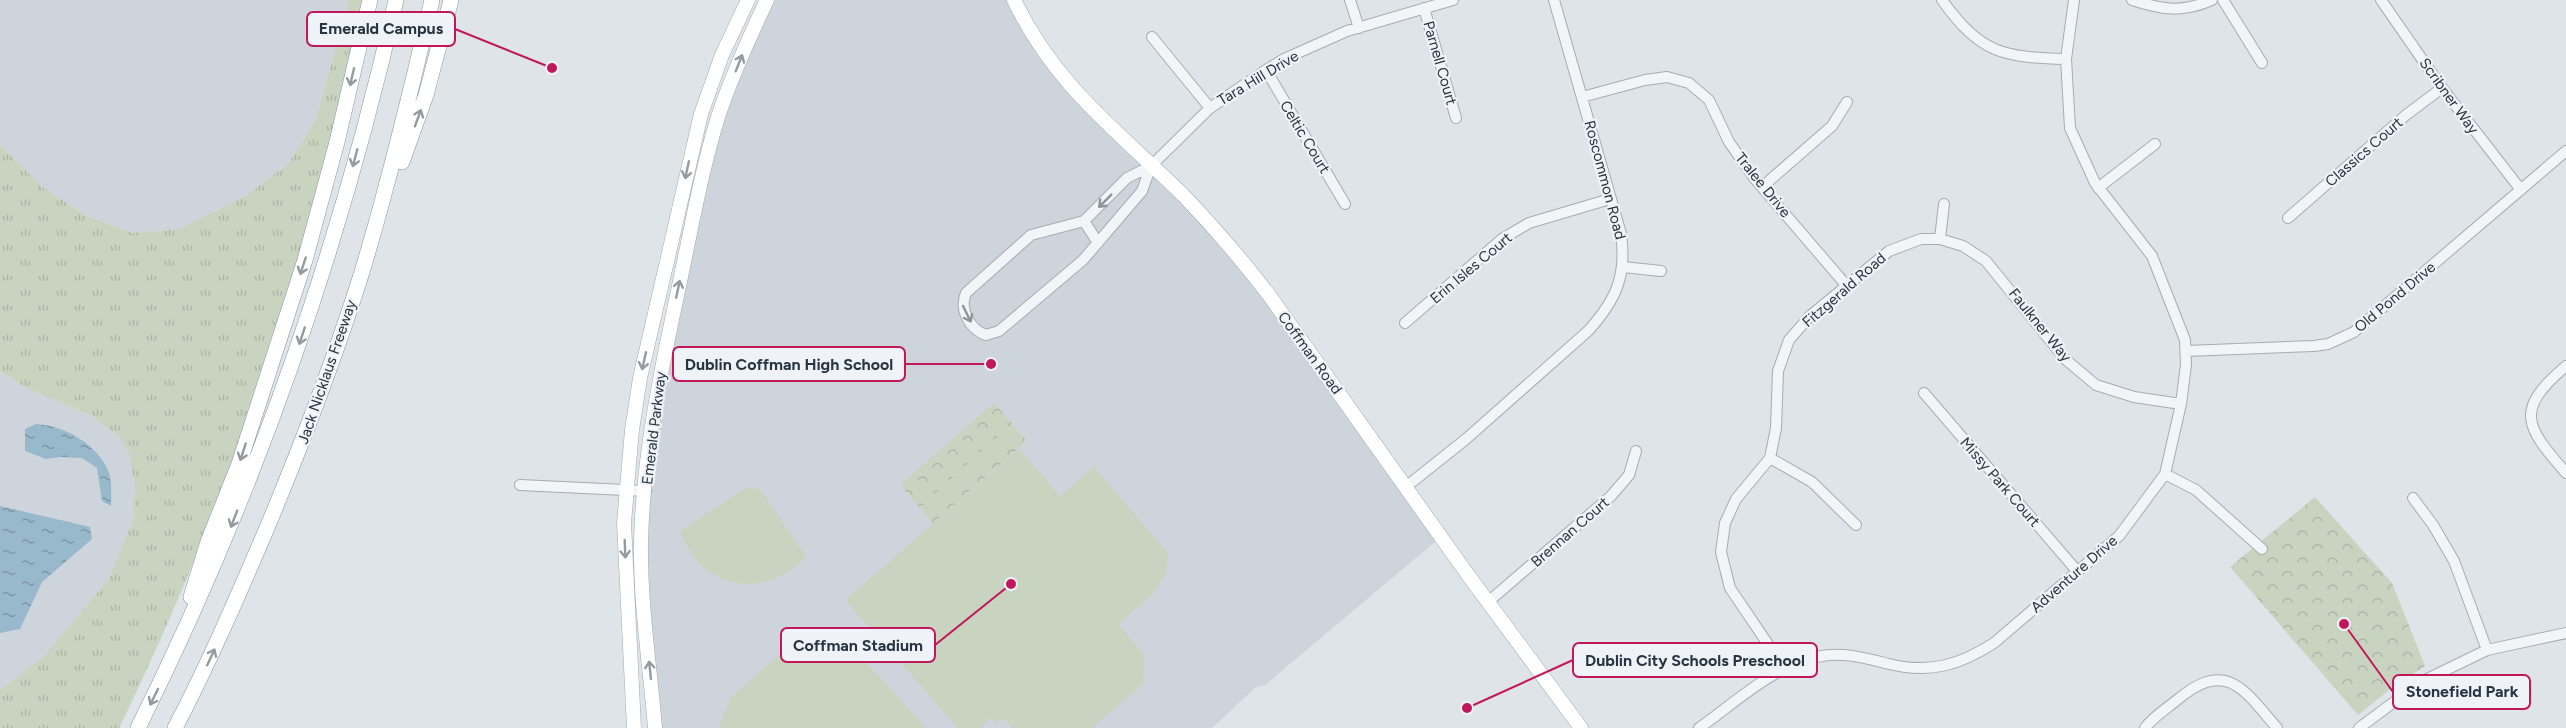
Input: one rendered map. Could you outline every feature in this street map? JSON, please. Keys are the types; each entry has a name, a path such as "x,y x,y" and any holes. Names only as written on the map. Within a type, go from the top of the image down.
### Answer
{"highway":[{"path":"179,642 208,542 239,464 305,260 337,142 370,0"},
{"path":"138,728 232,526 293,366 339,221 384,54 396,0"},
{"name":"Jack Nicklaus Freeway","path":"175,728 232,612 298,453 362,272 401,131 432,0"},
{"path":"362,272 426,95 451,0"}],"main road":[{"name":"Emerald Parkway","path":"634,728 624,522 640,378 701,114 736,21 748,0"},
{"name":"Emerald Parkway","path":"655,728 645,623 641,542 648,456 661,370 706,162 728,90 767,0"},
{"name":"Coffman Road","path":"1014,0 1030,32 1051,63 1087,105 1182,195 1236,253 1581,728"}],"street":[{"path":"1350,0 1359,28"},
{"name":"Tara Hill Drive","path":"1151,166 1210,108 1284,59 1347,31 1453,0"},
{"name":"Roscommon Road","path":"1407,486 1466,439 1588,331 1604,314 1616,294 1623,267 1621,234 1554,0"},
{"path":"1942,0 1961,26 1990,49 2026,58 2066,59"},
{"name":"Adventure Drive","path":"1699,728 1784,668 1817,657 1840,654 1861,656 1892,665 1927,668 1962,661 1994,643 2119,536 2165,474 2181,404 2185,340 2152,256 2098,188 2070,128 2066,59 2074,0"},
{"path":"2132,0 2163,9 2193,8 2212,0"},
{"path":"2223,0 2262,63"},
{"name":"Scribner Way","path":"2381,0 2442,88 2521,190"},
{"name":"Parnell Court","path":"1424,8 1456,118"},
{"path":"1152,37 1210,108"},
{"name":"Celtic Court","path":"1266,70 1346,204"},
{"name":"Tralee Drive","path":"1582,97 1645,80 1667,78 1689,83 1709,100 1729,142 1762,187 1845,285"},
{"name":"Classics Court","path":"2288,218 2406,116 2442,88"},
{"path":"1762,187 1832,126 1847,102"},
{"path":"2098,188 2155,144"},
{"name":"Old Pond Drive","path":"2186,351 2314,346 2341,339 2365,324 2566,151"},
{"path":"1151,166 1142,191 1083,260 995,333 982,334 964,314 962,302 966,293 1025,240 1037,232 1084,221 1127,178 1151,166"},
{"name":"Erin Isles Court","path":"1405,323 1502,238 1538,219 1610,199"},
{"path":"1940,239 1944,204"},
{"path":"1084,221 1098,243"},
{"name":"Fitzgerald Road","path":"1784,668 1730,588 1721,552 1725,524 1736,499 1770,458 1776,428 1778,371 1789,340 1810,316 1845,285 1895,248 1921,239 1940,239"},
{"name":"Faulkner Way","path":"1940,239 1963,246 1986,261 2065,359 2096,385 2134,397 2181,404"},
{"path":"1623,267 1661,271"},
{"path":"2566,366 2544,384 2532,404 2532,428 2542,446 2566,473"},
{"name":"Missy Park Court","path":"1924,393 2077,571"},
{"name":"Brennan Court","path":"1488,602 1611,496 1629,475 1636,451"},
{"path":"1770,458 1812,482 1856,525"},
{"path":"2165,474 2196,490 2262,549"},
{"path":"520,485 646,491"},
{"path":"2413,498 2433,525 2454,561 2487,650"},
{"path":"2360,728 2421,682 2487,650 2566,633"},
{"path":"2145,728 2192,688 2204,681 2222,680 2238,686 2277,728"}],"shaded area":[{"path":"0,0 349,0 316,119 288,164 244,197 179,229 133,233 85,215 43,187 0,145"},
{"path":"767,0 1014,0 1040,48 1213,227 1442,536 1265,685 1256,687 1212,728 655,728 645,623 646,491 706,162"},
{"path":"0,371 23,386 91,416 118,436 129,454 135,486 133,520 108,580 43,657 0,690"}],"green space":[{"path":"349,0 365,0 323,178 275,337 204,535 149,665 119,728 0,728 0,690 43,657 108,580 133,520 135,486 129,454 118,436 91,416 23,386 0,371 0,145 43,187 85,215 133,233 179,229 244,197 288,164 316,119"},
{"path":"994,403 1027,441 933,523 900,485"},
{"path":"996,412 1018,437 1006,447 985,422"},
{"path":"981,425 1003,450 991,460 969,435"},
{"path":"966,438 988,463 976,473 954,449"},
{"path":"1019,449 1060,496 1094,467 1168,553 1166,574 1153,594 1118,624 1144,655 1143,684 1092,728 1012,728 1003,718 996,723 991,718 980,728 958,728 845,600"},
{"path":"951,452 973,477 961,487 939,462"},
{"path":"936,465 957,490 946,500 924,475"},
{"path":"921,478 942,503 931,513 909,488"},
{"path":"747,487 760,489 806,556 789,571 771,580 753,584 735,583 718,577 702,566 689,551 680,531"},
{"path":"2315,497 2392,583 2425,666 2394,686 2358,715 2230,567"},
{"path":"811,627 836,629 926,728 718,728 731,697"}],"water":[{"path":"36,424 58,428 89,445 109,473 111,506 102,501 97,468 82,458 46,459 25,451 25,429"},
{"path":"0,506 90,527 92,539 42,582 20,629 0,633"}],"place":[{"name":"Emerald Campus","path":"552,68"},
{"name":"Dublin Coffman High School","path":"991,364"},
{"name":"Coffman Stadium","path":"1011,584"},
{"name":"Stonefield Park","path":"2344,624"},
{"name":"Dublin City Schools Preschool","path":"1467,708"}]}
